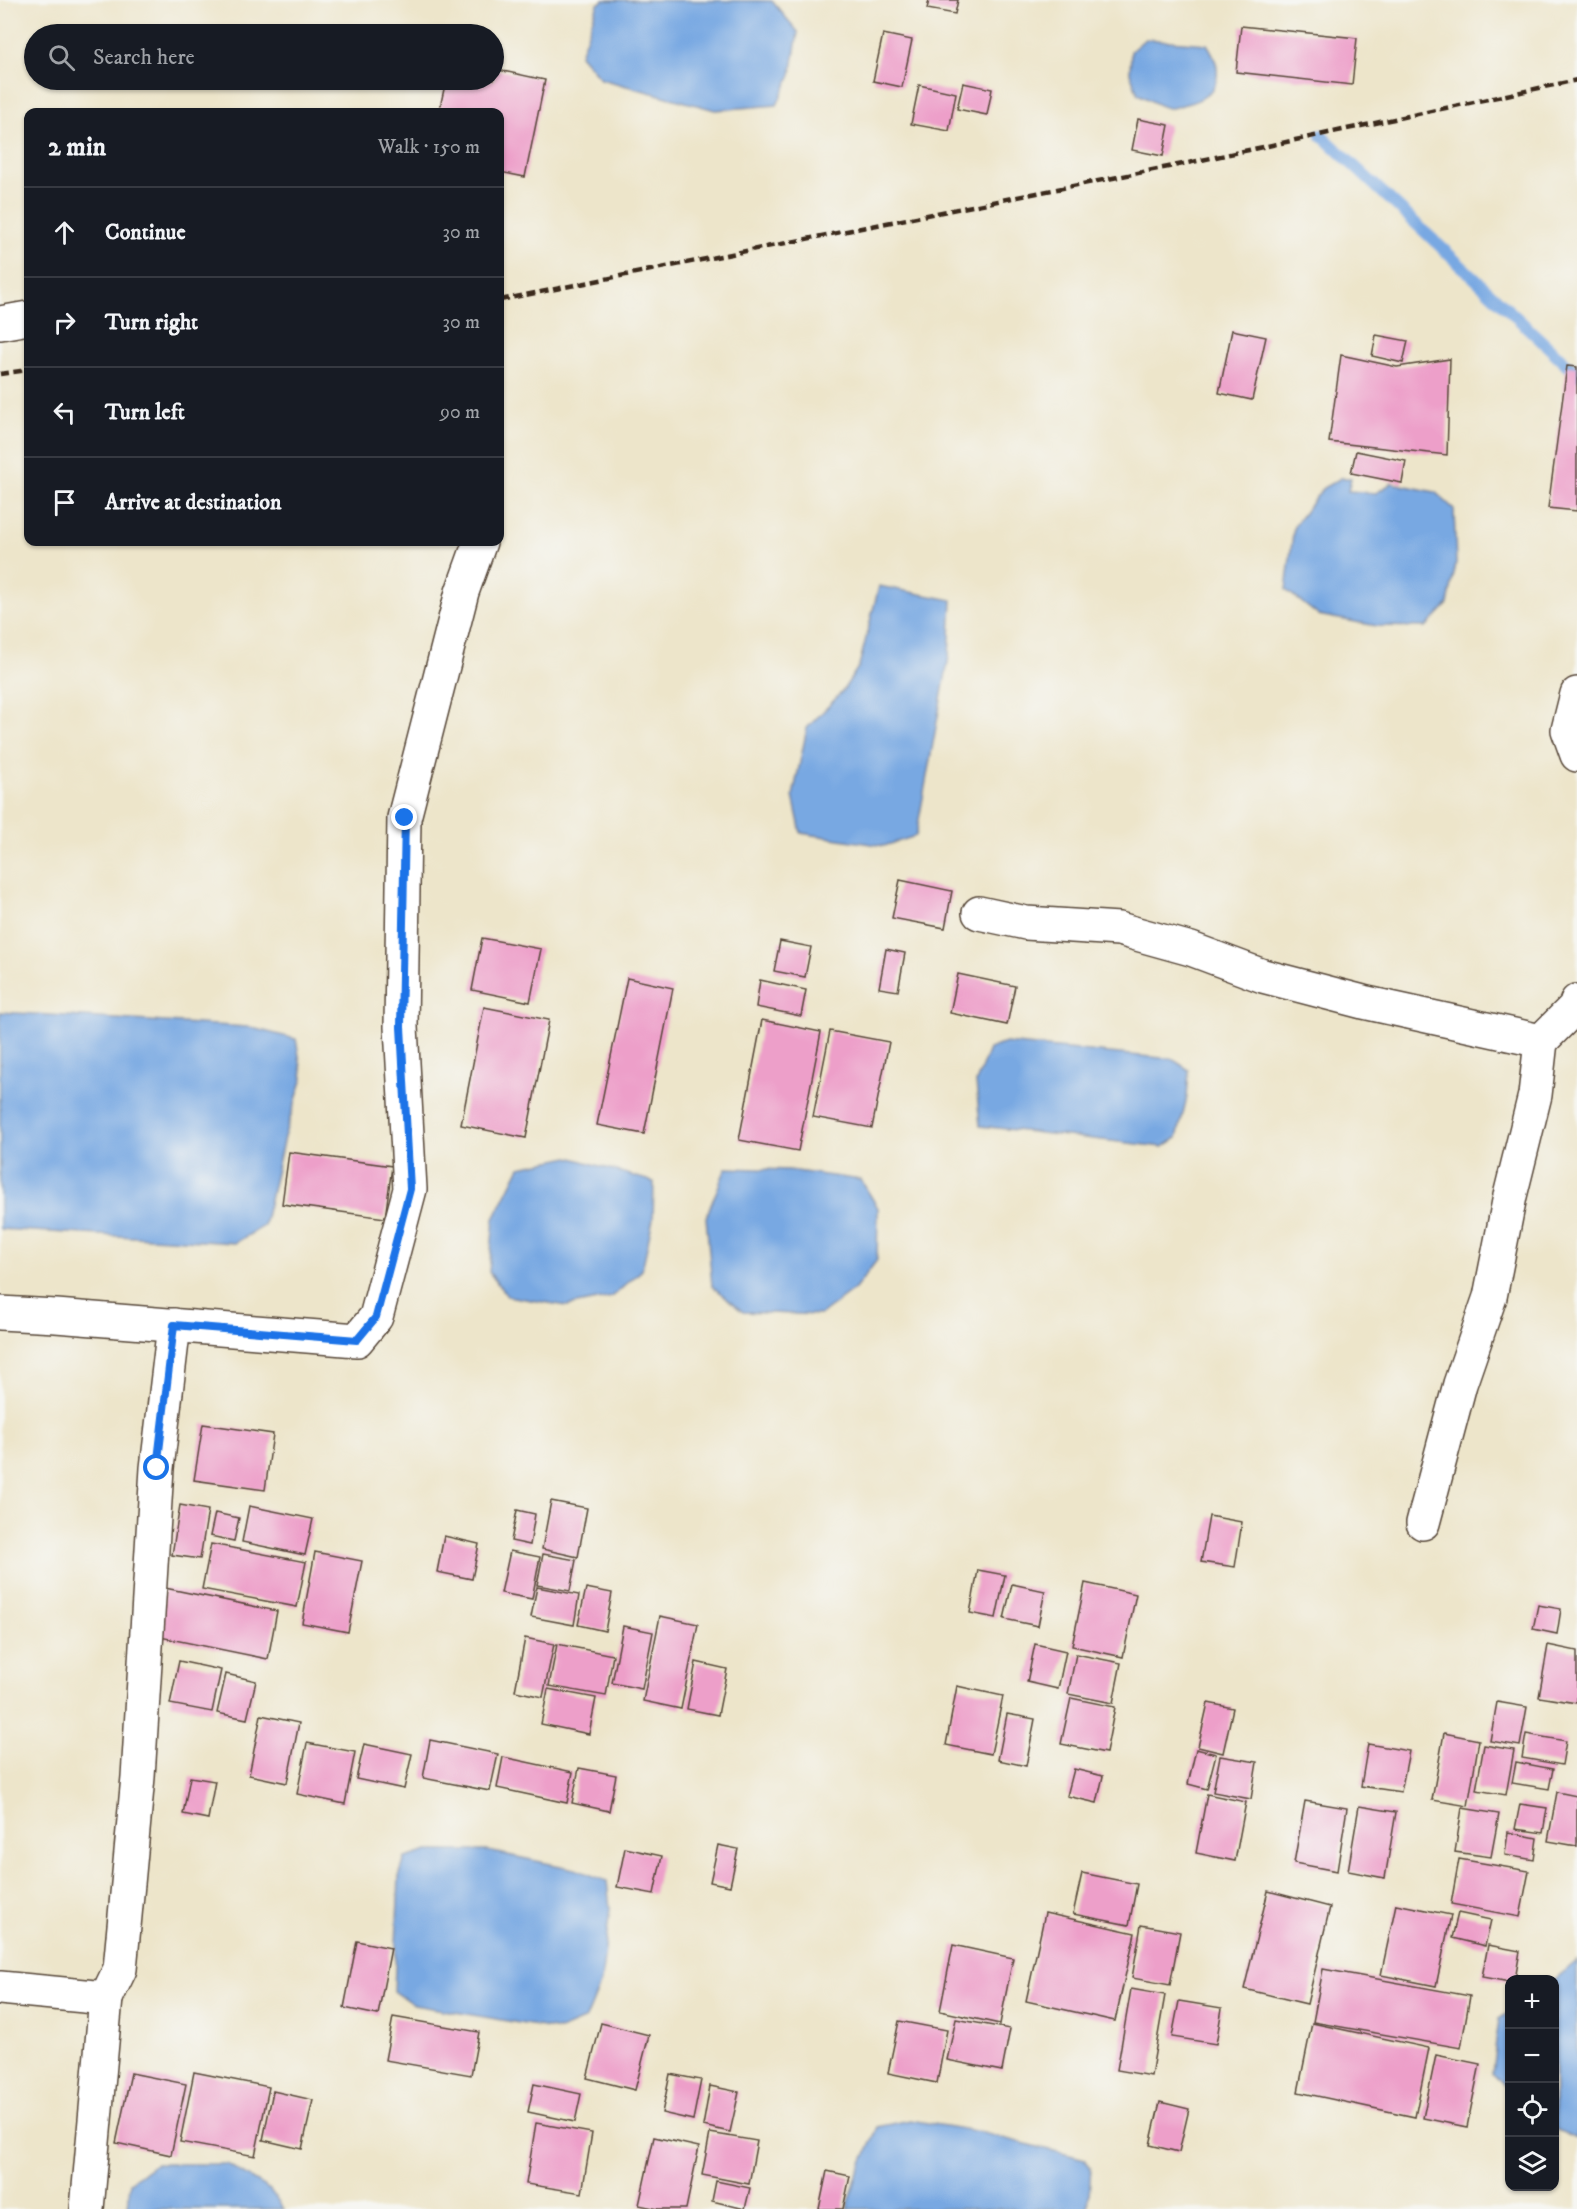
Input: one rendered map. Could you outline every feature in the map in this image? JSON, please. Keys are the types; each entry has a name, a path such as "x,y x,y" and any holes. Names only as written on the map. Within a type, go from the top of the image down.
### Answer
{"street":[{"path":"0,323 24,319"},
{"path":"0,1313 357,1340 376,1317 410,1189 401,1027 405,818 462,592 479,546"},
{"path":"1577,694 1568,730 1577,755"},
{"path":"979,913 1026,923 1119,929 1191,950 1263,976 1363,1002 1541,1041"},
{"path":"1423,1523 1460,1384 1490,1297 1510,1196 1535,1095 1541,1041 1575,1007 1577,1001"},
{"path":"87,2209 106,1998 120,1969 138,1778 157,1468 174,1325"},
{"path":"0,1988 106,1998"}],"water":[{"path":"604,0 772,1 798,32 791,75 777,105 715,110 601,79 580,55 598,4"},
{"path":"1145,39 1207,44 1213,54 1217,73 1212,89 1197,100 1170,108 1160,106 1138,94 1130,73 1131,51"},
{"path":"1341,478 1351,478 1348,491 1376,493 1392,483 1435,492 1454,509 1456,564 1448,604 1426,627 1377,626 1318,615 1286,590 1294,526 1323,488"},
{"path":"879,586 952,600 949,656 916,836 884,846 801,833 793,796 807,728 842,692 859,666"},
{"path":"0,1012 248,1027 296,1039 303,1078 284,1137 264,1226 235,1243 0,1229"},
{"path":"1005,1043 1172,1059 1189,1070 1187,1097 1177,1138 1163,1147 980,1126 976,1082 989,1049"},
{"path":"569,1157 654,1182 653,1219 642,1270 612,1297 567,1306 507,1296 489,1272 494,1219 520,1167"},
{"path":"726,1168 789,1170 861,1180 878,1208 877,1260 855,1289 820,1315 743,1312 712,1286 706,1217"},
{"path":"428,1851 488,1851 575,1869 607,1881 610,1908 601,1982 586,2019 560,2030 414,2005 394,1991 399,1877 405,1858"},
{"path":"1577,1961 1577,2139 1559,2131 1559,1976"},
{"path":"1505,2015 1505,2086 1492,2073 1499,2019"},
{"path":"910,2120 975,2131 1085,2159 1091,2168 1088,2209 847,2209 858,2172 878,2127"},
{"path":"155,2164 227,2164 270,2190 284,2209 128,2209 130,2182"}],"building":[{"path":"929,0 958,0 955,14 927,9"},
{"path":"1241,26 1357,38 1352,85 1236,72"},
{"path":"883,34 912,40 902,87 873,81"},
{"path":"504,71 545,80 525,177 504,173 504,108 440,108 444,90 504,90"},
{"path":"963,83 992,89 987,115 957,109"},
{"path":"919,85 956,93 949,131 911,124"},
{"path":"1138,119 1169,125 1163,156 1132,150"},
{"path":"1232,330 1266,337 1252,400 1219,393"},
{"path":"1376,335 1408,341 1403,363 1372,356"},
{"path":"1341,355 1397,367 1450,359 1447,455 1329,442"},
{"path":"1567,366 1577,367 1577,511 1548,508"},
{"path":"1356,451 1406,461 1402,483 1351,473"},
{"path":"900,880 952,891 945,928 892,918"},
{"path":"482,938 541,949 530,1002 472,990"},
{"path":"780,941 811,947 805,977 774,971"},
{"path":"886,949 905,953 898,991 879,988"},
{"path":"958,974 1015,986 1007,1025 950,1013"},
{"path":"627,978 673,988 644,1134 597,1125"},
{"path":"760,980 806,990 801,1016 756,1007"},
{"path":"484,1007 549,1020 526,1138 461,1125"},
{"path":"762,1020 821,1032 798,1151 739,1140"},
{"path":"830,1031 889,1042 872,1128 813,1117"},
{"path":"289,1152 392,1166 385,1218 282,1204"},
{"path":"203,1424 273,1434 265,1490 194,1480"},
{"path":"551,1501 587,1508 578,1557 542,1549"},
{"path":"180,1505 208,1510 200,1559 172,1555"},
{"path":"249,1506 313,1519 305,1555 242,1542"},
{"path":"517,1510 535,1514 530,1545 511,1541"},
{"path":"215,1513 239,1518 234,1541 210,1536"},
{"path":"1209,1516 1242,1522 1235,1567 1201,1562"},
{"path":"444,1536 479,1544 472,1579 437,1572"},
{"path":"211,1544 306,1562 297,1607 202,1589"},
{"path":"510,1551 540,1557 532,1599 501,1593"},
{"path":"315,1552 362,1561 348,1632 302,1623"},
{"path":"543,1554 576,1560 570,1591 537,1585"},
{"path":"978,1570 1005,1575 996,1618 970,1613"},
{"path":"1085,1583 1136,1594 1123,1657 1072,1646"},
{"path":"1012,1584 1045,1591 1038,1626 1004,1619"},
{"path":"537,1587 579,1595 574,1625 531,1617"},
{"path":"165,1588 277,1611 268,1659 155,1636"},
{"path":"586,1588 612,1593 605,1631 578,1625"},
{"path":"1538,1605 1561,1609 1557,1634 1533,1629"},
{"path":"660,1616 698,1624 681,1709 643,1701"},
{"path":"623,1626 653,1632 642,1689 612,1683"},
{"path":"525,1638 554,1644 543,1697 515,1691"},
{"path":"557,1644 613,1655 606,1696 549,1686"},
{"path":"1035,1644 1066,1651 1058,1689 1027,1682"},
{"path":"1548,1645 1577,1651 1577,1703 1539,1697"},
{"path":"1076,1654 1121,1663 1113,1703 1068,1694"},
{"path":"179,1661 221,1670 212,1712 170,1704"},
{"path":"696,1662 727,1669 718,1715 687,1709"},
{"path":"226,1674 256,1681 247,1719 217,1713"},
{"path":"957,1686 1003,1696 991,1754 946,1745"},
{"path":"548,1689 596,1698 589,1734 541,1724"},
{"path":"1071,1698 1115,1707 1106,1753 1061,1744"},
{"path":"1497,1702 1527,1707 1520,1746 1490,1741"},
{"path":"1208,1703 1233,1708 1223,1753 1198,1747"},
{"path":"1007,1714 1035,1719 1026,1766 998,1760"},
{"path":"261,1715 299,1723 287,1783 249,1775"},
{"path":"1444,1733 1479,1740 1468,1806 1432,1800"},
{"path":"1526,1734 1566,1741 1562,1765 1522,1758"},
{"path":"430,1740 498,1754 490,1791 423,1778"},
{"path":"307,1743 355,1752 345,1804 297,1794"},
{"path":"364,1744 412,1754 404,1789 356,1779"},
{"path":"1368,1744 1409,1751 1401,1792 1361,1786"},
{"path":"1484,1745 1514,1750 1506,1795 1476,1790"},
{"path":"1196,1749 1216,1754 1207,1789 1188,1784"},
{"path":"1220,1756 1257,1762 1251,1799 1213,1792"},
{"path":"503,1757 573,1772 567,1803 497,1788"},
{"path":"1516,1762 1553,1769 1549,1789 1512,1783"},
{"path":"579,1768 616,1775 609,1811 572,1803"},
{"path":"1074,1769 1103,1776 1097,1803 1067,1796"},
{"path":"190,1777 215,1781 208,1819 183,1814"},
{"path":"1557,1792 1577,1796 1577,1846 1548,1841"},
{"path":"1207,1794 1246,1802 1235,1861 1196,1853"},
{"path":"1305,1801 1347,1808 1337,1871 1294,1863"},
{"path":"1520,1804 1547,1808 1543,1833 1515,1829"},
{"path":"1359,1806 1396,1812 1385,1878 1348,1871"},
{"path":"1462,1808 1499,1814 1491,1857 1455,1852"},
{"path":"1508,1832 1537,1838 1534,1860 1505,1855"},
{"path":"718,1845 738,1849 730,1886 710,1882"},
{"path":"625,1848 662,1856 654,1894 617,1887"},
{"path":"1459,1859 1529,1871 1520,1917 1451,1904"},
{"path":"1082,1873 1137,1884 1129,1925 1073,1914"},
{"path":"1268,1891 1330,1907 1307,2004 1244,1989"},
{"path":"1396,1904 1451,1915 1436,1986 1381,1975"},
{"path":"1045,1913 1135,1933 1115,2021 1026,2001"},
{"path":"1458,1913 1491,1920 1485,1946 1452,1938"},
{"path":"1141,1925 1180,1932 1170,1985 1132,1978"},
{"path":"357,1941 391,1948 378,2015 344,2008"},
{"path":"953,1945 1013,1958 1000,2024 940,2011"},
{"path":"1488,1945 1520,1951 1516,1975 1505,1975 1505,1981 1482,1977"},
{"path":"1323,1969 1470,1996 1461,2048 1313,2022"},
{"path":"1131,1989 1165,1995 1151,2076 1117,2070"},
{"path":"1179,2001 1222,2008 1216,2044 1172,2037"},
{"path":"393,2017 479,2032 471,2075 385,2060"},
{"path":"956,2019 1010,2029 1002,2071 947,2060"},
{"path":"899,2021 947,2030 937,2083 888,2073"},
{"path":"601,2023 649,2035 635,2090 587,2078"},
{"path":"1312,2023 1429,2048 1415,2117 1298,2092"},
{"path":"1436,2055 1480,2064 1467,2127 1423,2118"},
{"path":"194,2072 269,2087 255,2156 180,2142"},
{"path":"131,2073 186,2084 171,2155 116,2143"},
{"path":"670,2074 701,2080 693,2120 662,2113"},
{"path":"534,2084 581,2094 575,2122 528,2112"},
{"path":"710,2086 739,2092 730,2132 703,2126"},
{"path":"273,2091 313,2100 302,2149 263,2140"},
{"path":"1160,2102 1189,2109 1179,2152 1150,2145"},
{"path":"536,2123 592,2133 582,2193 526,2184"},
{"path":"710,2133 757,2141 749,2184 702,2175"},
{"path":"654,2137 699,2147 686,2209 658,2209 639,2205"},
{"path":"827,2171 850,2176 843,2209 819,2209"},
{"path":"716,2181 750,2188 745,2209 712,2201"}],"waterway":[{"path":"1321,135 1577,374"}],"railway":[{"path":"504,299 1183,164 1577,80"},
{"path":"0,374 24,371"}],"route":[{"path":"157,1468 174,1325 357,1340 376,1317 410,1189 401,1027 405,818"}]}
